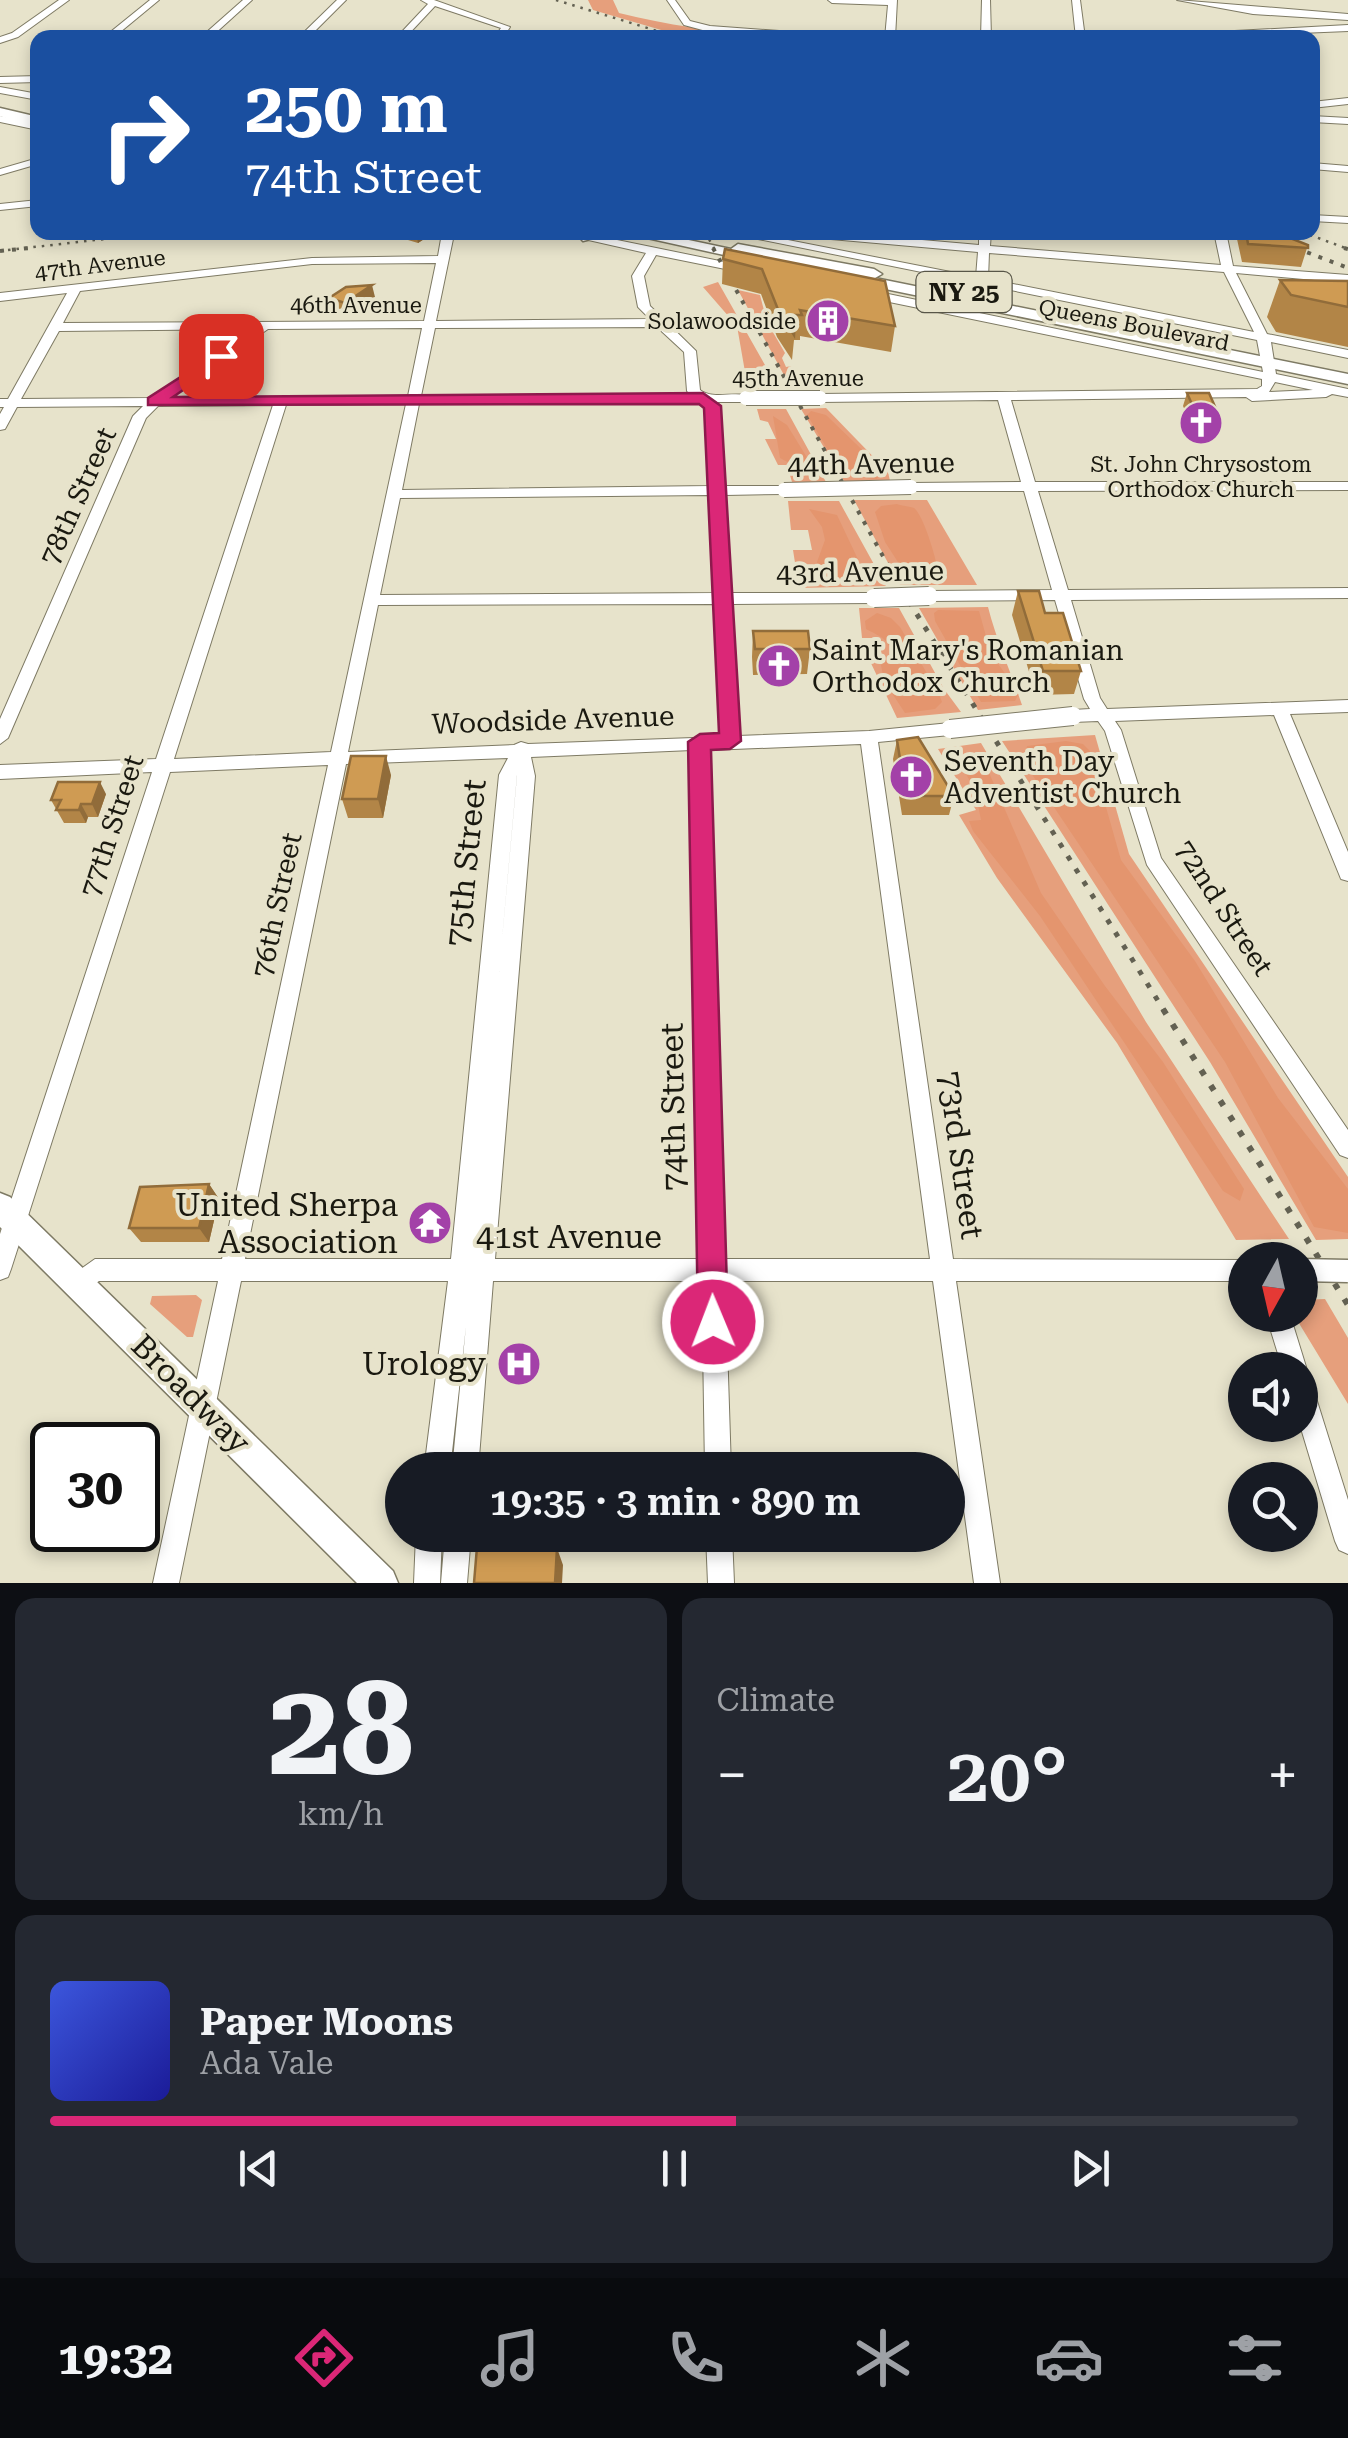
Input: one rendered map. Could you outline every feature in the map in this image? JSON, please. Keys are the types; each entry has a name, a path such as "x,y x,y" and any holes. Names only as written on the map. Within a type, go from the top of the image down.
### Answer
{"main road":[{"path":"0,99 30,105"},
{"path":"1,116 30,120"},
{"name":"Queens Boulevard","path":"668,240 1268,357 1348,368"},
{"name":"Queens Boulevard","path":"699,240 1268,357 1345,387"},
{"name":"Broadway","path":"8,1215 381,1583"}],"street":[{"path":"0,40 15,35 64,0"},
{"path":"117,30 156,0"},
{"path":"213,30 248,0"},
{"path":"310,30 342,0"},
{"path":"670,0 687,23 728,30"},
{"path":"832,0 893,2 891,30"},
{"path":"986,0 986,30"},
{"path":"1076,0 1080,30"},
{"path":"1181,30 1178,0 1264,12 1348,17"},
{"path":"1258,0 1270,30"},
{"path":"406,30 429,1 506,27 504,30"},
{"path":"1320,30 1348,28"},
{"path":"0,80 30,79"},
{"path":"0,90 30,96"},
{"path":"1320,104 1348,101"},
{"path":"1320,120 1348,122"},
{"path":"0,172 30,164"},
{"path":"1320,167 1348,169"},
{"path":"0,207 30,204"},
{"path":"1320,218 1348,220"},
{"name":"76th Street","path":"401,259 443,240"},
{"name":"76th Street","path":"166,1583 443,259 450,240"},
{"path":"608,240 768,274"},
{"name":"Queens Boulevard","path":"769,240 982,282 1268,357"},
{"path":"807,240 812,248"},
{"path":"881,240 1348,279"},
{"path":"982,282 984,240"},
{"path":"1222,240 1228,269 1268,357"},
{"path":"654,250 638,276 638,291 657,323 690,351 694,391 712,406 730,741"},
{"name":"47th Avenue","path":"0,297 312,260 443,259"},
{"path":"0,426 6,403 76,288"},
{"name":"Queens Boulevard","path":"844,289 1268,357 1348,354"},
{"name":"46th Avenue","path":"54,328 657,323"},
{"name":"78th Street","path":"0,738 140,416 154,402 265,326"},
{"name":"45th Avenue","path":"1237,395 1265,391 1268,357"},
{"name":"45th Avenue","path":"6,403 1237,395 1276,398 1345,387"},
{"name":"72nd Street","path":"1003,396 1092,699 1113,730 1154,860 1348,1148"},
{"name":"77th Street","path":"0,1269 8,1215 162,766 280,401"},
{"name":"44th Avenue","path":"394,494 1348,486"},
{"name":"43rd Avenue","path":"372,600 1348,593"},
{"name":"Woodside Avenue","path":"0,772 520,748 869,737 1102,713 1348,706"},
{"path":"1279,707 1348,874"},
{"name":"73rd Street","path":"869,737 988,1583"},
{"name":"74th Street","path":"700,742 717,1452"},
{"name":"75th Street","path":"465,1452 473,1269 526,776 520,748"},
{"name":"75th Street","path":"440,1452 473,1269"},
{"name":"41st Avenue","path":"79,1284 95,1270 1228,1270"},
{"path":"1318,1270 1348,1270"},
{"path":"1318,1442 1348,1541"},
{"path":"426,1583 428,1552"},
{"path":"454,1583 457,1552"},
{"path":"719,1552 720,1583"}],"shaded area":[{"path":"588,0 613,0 619,13 714,30 661,30 593,10"},
{"path":"718,282 778,388 748,389 737,326 703,287"},
{"path":"738,290 760,295 767,322 785,353 782,358 786,367 792,366 804,388 791,388"},
{"path":"826,408 888,472 890,481 844,481 801,409"},
{"path":"757,409 786,409 826,482 792,482 787,465 778,465 765,439 776,439 768,422 760,420"},
{"path":"811,411 826,415 882,469 877,479 851,473 834,459 807,415"},
{"path":"773,416 787,425 811,464 808,476 798,474 793,465 780,458"},
{"path":"854,500 927,500 977,585 900,585"},
{"path":"788,501 839,501 886,586 799,588 793,550 812,550 808,530 791,530"},
{"path":"881,506 914,508 918,513 931,543 939,581 907,576 885,542 875,512"},
{"path":"809,509 837,515 864,572 859,577 832,582 813,573 825,540 822,527"},
{"path":"988,607 1022,705 978,710 919,608"},
{"path":"859,608 899,608 961,712 897,718 869,659 883,658 877,638 862,638"},
{"path":"979,611 991,654 1019,693 1015,701 981,702 935,621 934,613"},
{"path":"877,613 891,618 900,627 939,694 942,702 935,709 905,713 884,681 881,665 891,654 889,645 866,629 865,621"},
{"path":"1095,735 1129,854 1348,1177 1348,1239 1316,1240 1210,1062 1002,741"},
{"path":"1066,741 1083,744 1090,751 1121,860 1195,961 1278,1098 1348,1189 1348,1233 1314,1227 1225,1062 1023,761 1027,746"},
{"path":"981,743 1146,1022 1289,1239 1236,1240 1117,1043 997,878 959,815 976,810 938,749"},
{"path":"967,756 984,761 1041,893 1163,1062 1244,1189 1240,1201 1223,1191 1040,916 973,831 969,821 981,820 975,790 962,767"},
{"path":"196,1295 202,1300 193,1337 187,1337 150,1304 152,1296"},
{"path":"1318,1299 1325,1299 1348,1338 1348,1404 1304,1332 1318,1332"}],"building":[{"path":"1247,240 1295,240 1308,248 1248,244"},
{"path":"725,249 885,281 895,326 800,310 802,315 795,315 794,335 779,312 762,269 723,259"},
{"path":"1280,280 1348,281 1348,307 1291,295"},
{"path":"372,285 345,303 329,298 346,287"},
{"path":"1187,393 1209,393 1220,418 1198,418"},
{"path":"1018,591 1039,591 1045,613 1063,613 1081,671 1043,671"},
{"path":"753,631 808,631 810,649 755,649"},
{"path":"918,737 954,796 906,796 897,740"},
{"path":"351,756 386,756 378,799 342,799"},
{"path":"58,782 100,782 92,804 81,804 79,810 56,810 61,800 51,800"},
{"path":"209,1184 199,1228 129,1228 140,1187"},
{"path":"477,1552 557,1552 555,1583 474,1583"}],"railway":[{"path":"556,0 654,30"},
{"path":"1320,239 1348,249 1344,248"},
{"path":"8,250 96,240"},
{"path":"709,240 715,250"},
{"path":"1276,240 1302,250"},
{"path":"0,251 30,248"},
{"path":"713,248 895,578"},
{"path":"1296,248 1348,268"},
{"path":"893,576 1165,1012"},
{"path":"1163,1009 1348,1305"}],"place":[{"name":"Solawoodside","path":"828,321"},
{"name":"St. John Chrysostom Orthodox Church","path":"1201,423"},
{"name":"Saint Mary's Romanian Orthodox Church","path":"779,666"},
{"name":"Seventh Day Adventist Church","path":"911,777"},
{"name":"United Sherpa Association","path":"430,1223"},
{"name":"Urology","path":"519,1364"}],"route":[{"path":"221,356 154,402 703,398 712,406 730,741 700,742 713,1322"}]}
